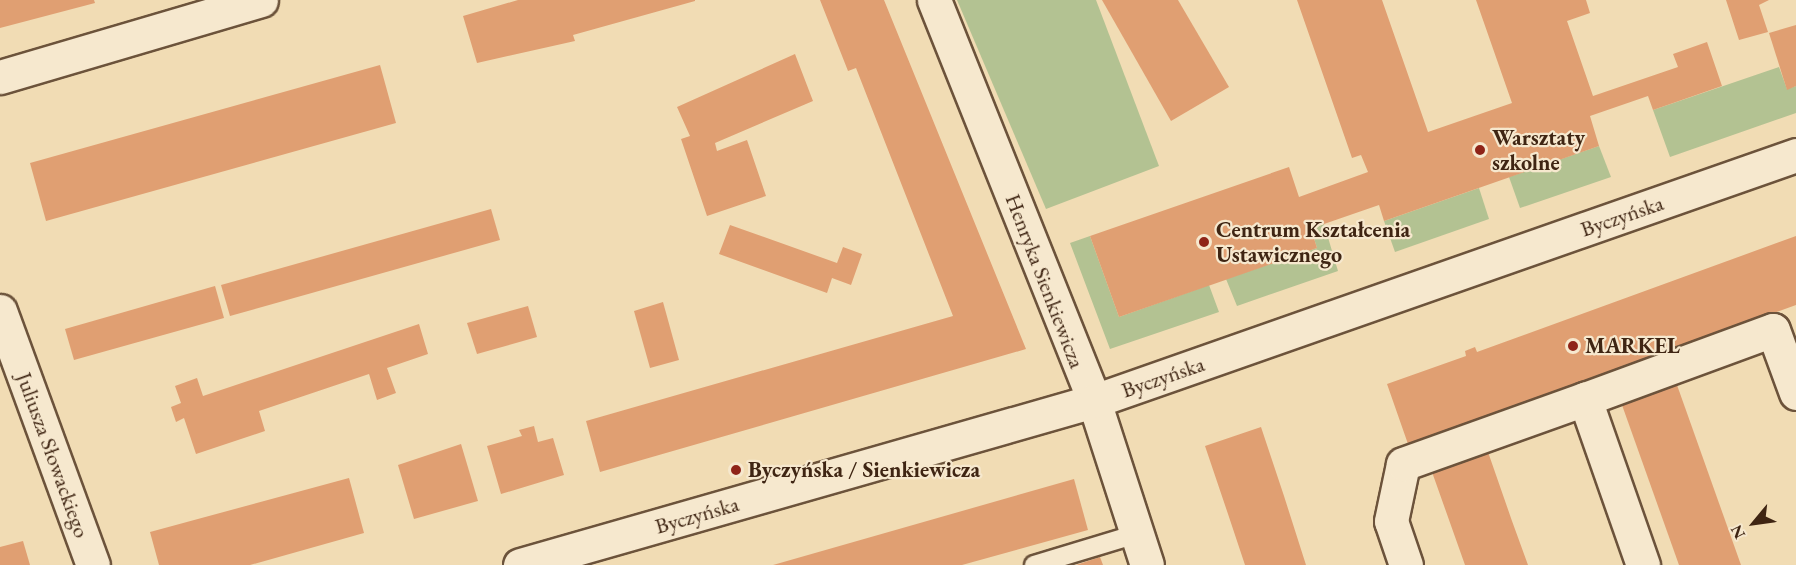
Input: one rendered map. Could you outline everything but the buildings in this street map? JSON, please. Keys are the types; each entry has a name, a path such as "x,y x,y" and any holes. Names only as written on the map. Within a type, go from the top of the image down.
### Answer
{"street":[{"path":"0,77 261,0"},
{"name":"Henryka Sienkiewicza","path":"934,0 1094,402 1147,565"},
{"name":"Byczyńska","path":"520,565 1094,402 1796,156"},
{"name":"Juliusza Słowackiego","path":"0,311 93,565"},
{"path":"1406,565 1391,521 1403,464 1773,330 1796,393"},
{"path":"1585,399 1643,565"}],"lane":[{"path":"1034,565 1137,534"}],"green space":[{"path":"957,0 1096,0 1159,166 1046,209"},
{"path":"1779,67 1787,89 1796,86 1796,113 1670,157 1653,110"},
{"path":"1599,146 1611,177 1520,208 1509,177"},
{"path":"1479,188 1489,219 1395,252 1384,221"},
{"path":"1324,224 1338,271 1237,306 1226,279 1317,248 1311,229"},
{"path":"1090,236 1119,317 1209,285 1219,312 1110,349 1070,243"}],"place":[{"name":"Warsztaty szkolne","path":"1480,150"},
{"name":"Centrum Kształcenia Ustawicznego","path":"1204,242"},
{"name":"MARKEL","path":"1573,346"},
{"name":"Byczyńska / Sienkiewicza","path":"736,470"}]}
